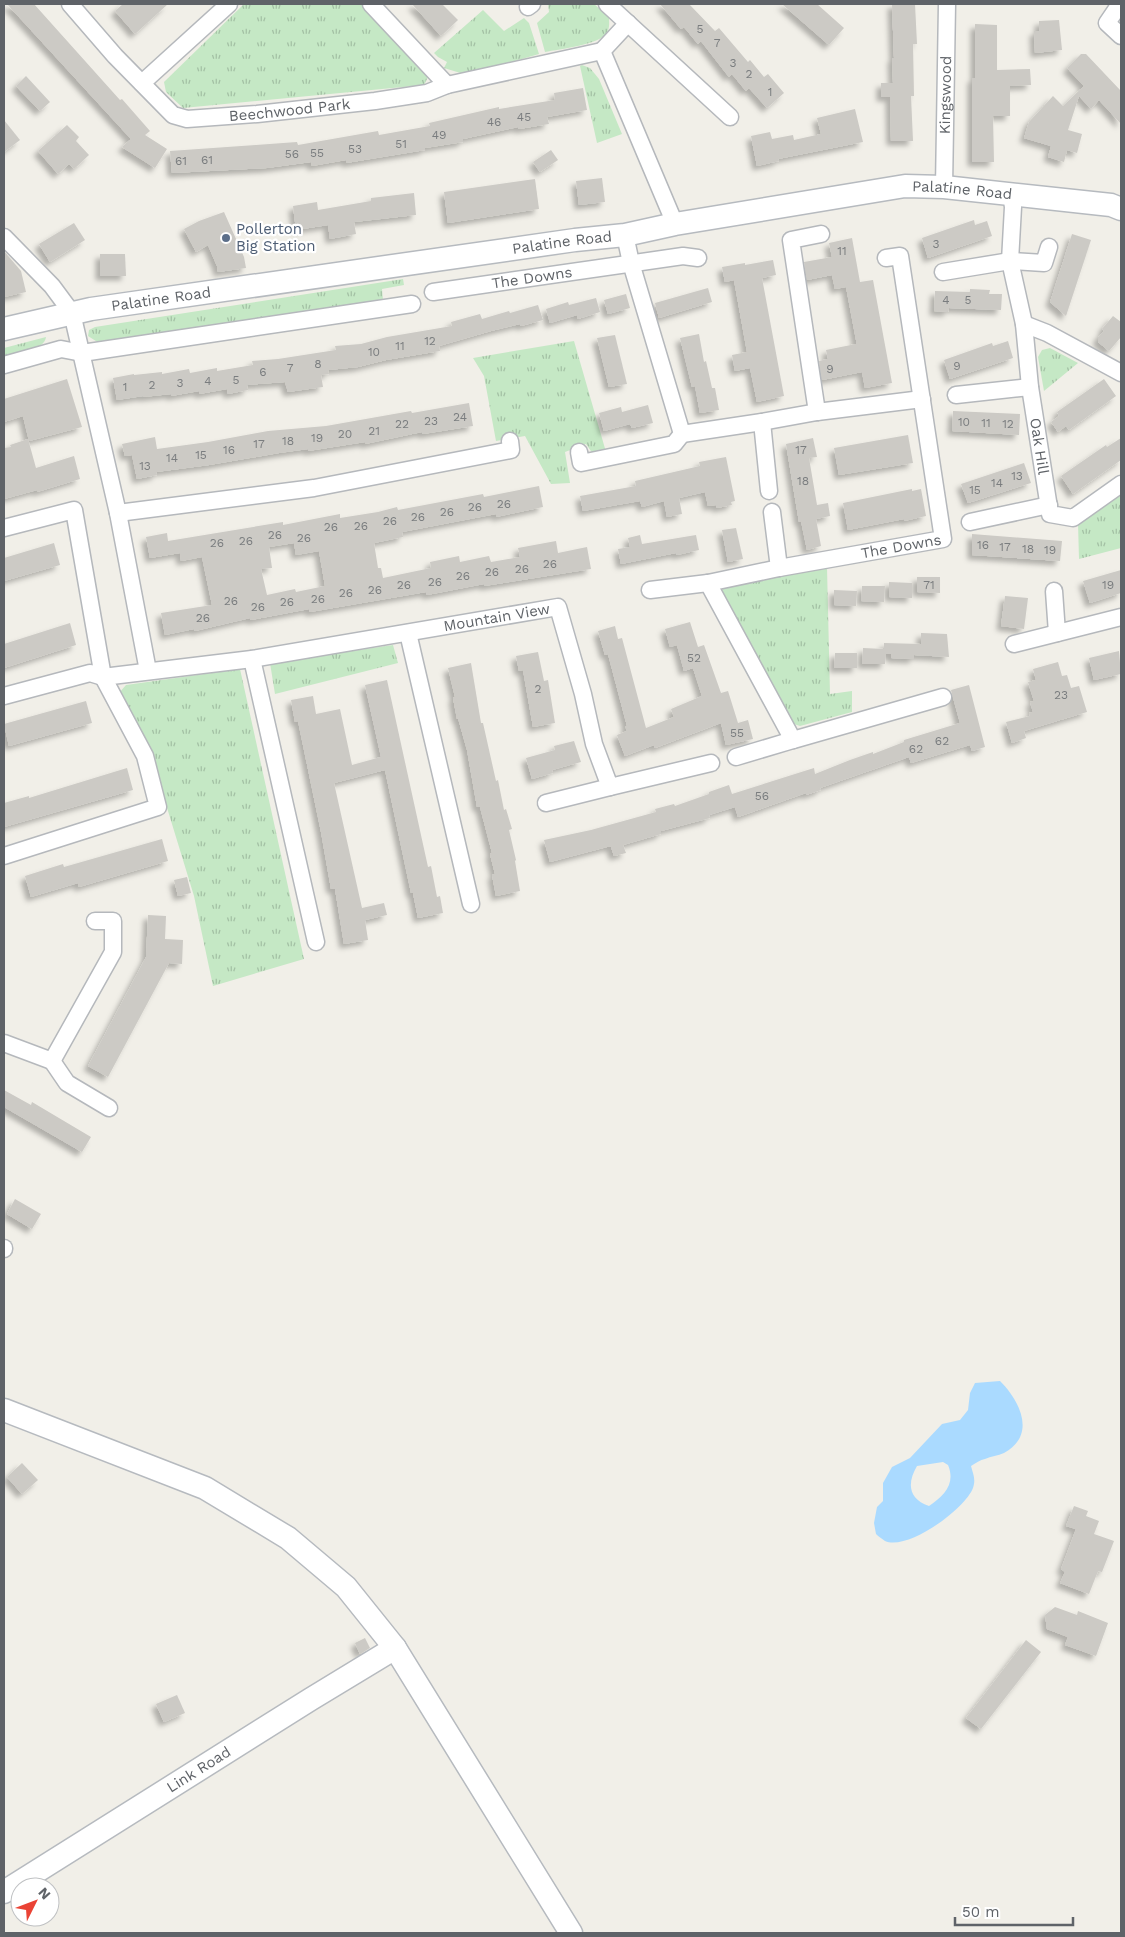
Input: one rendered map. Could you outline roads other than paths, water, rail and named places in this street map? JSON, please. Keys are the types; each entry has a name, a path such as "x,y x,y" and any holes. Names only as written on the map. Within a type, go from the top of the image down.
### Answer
{"street":[{"name":"Beechwood Park","path":"70,4 173,114 186,118 257,114 427,93 447,85 602,50"},
{"path":"142,83 229,4"},
{"path":"371,4 447,85"},
{"path":"607,4 730,117"},
{"name":"Kingswood","path":"944,187 947,4"},
{"path":"1120,4 1107,23 1121,36"},
{"path":"628,23 602,50 675,224"},
{"name":"Palatine Road","path":"4,329 72,312 574,240 625,235 675,224 905,186 944,187 1011,194 1111,205 1121,209"},
{"name":"Oak Hill","path":"1011,194 1013,207 1010,261 1024,324 1030,388 1049,505"},
{"path":"817,412 791,240 821,234"},
{"path":"625,235 631,263 682,434"},
{"path":"4,237 52,286 72,312 118,513 148,671"},
{"path":"943,272 1010,261 1044,263 1049,247"},
{"name":"The Downs","path":"433,292 682,256 698,258"},
{"name":"The Downs","path":"650,590 708,583 779,568 943,539 900,256 886,258"},
{"path":"4,365 61,349 82,353 412,304"},
{"path":"1024,324 1121,373"},
{"path":"956,395 1030,388"},
{"path":"579,452 581,463 674,444 682,434 817,412 922,399"},
{"path":"762,422 769,491"},
{"path":"118,513 314,488 511,450 510,441"},
{"path":"970,522 1049,505 1050,514 1073,518 1121,484"},
{"path":"4,528 74,510 103,678 145,756 158,807 4,856"},
{"path":"772,512 779,568"},
{"path":"708,583 793,740"},
{"path":"1054,591 1057,633"},
{"name":"Mountain View","path":"4,696 90,673 103,678 252,659 558,607 583,694 594,744 610,787"},
{"path":"1014,644 1121,617"},
{"path":"408,633 471,904"},
{"path":"252,659 316,942"},
{"path":"736,757 943,697"},
{"path":"546,803 711,763"},
{"path":"52,1061 112,952 113,921 95,921"},
{"path":"4,1043 52,1061 67,1083 109,1108"},
{"path":"4,1410 205,1488 288,1538 346,1587 395,1648 571,1933"},
{"name":"Link Road","path":"4,1892 395,1648"}],"water":[{"path":"1000,1381 1007,1389 1014,1398 1022,1418 1023,1428 1020,1437 1014,1446 1004,1453 981,1460 971,1466 974,1479 973,1488 968,1497 948,1517 921,1534 907,1540 885,1541 876,1534 874,1523 877,1507 883,1501 883,1483 892,1467 910,1458 942,1424 960,1420 968,1410 970,1393 975,1383","holes":["943,1462 948,1465 951,1478 944,1494 929,1506 913,1495 911,1484 917,1466"]}],"place":[{"name":"Pollerton Big Station","path":"226,238"}]}
